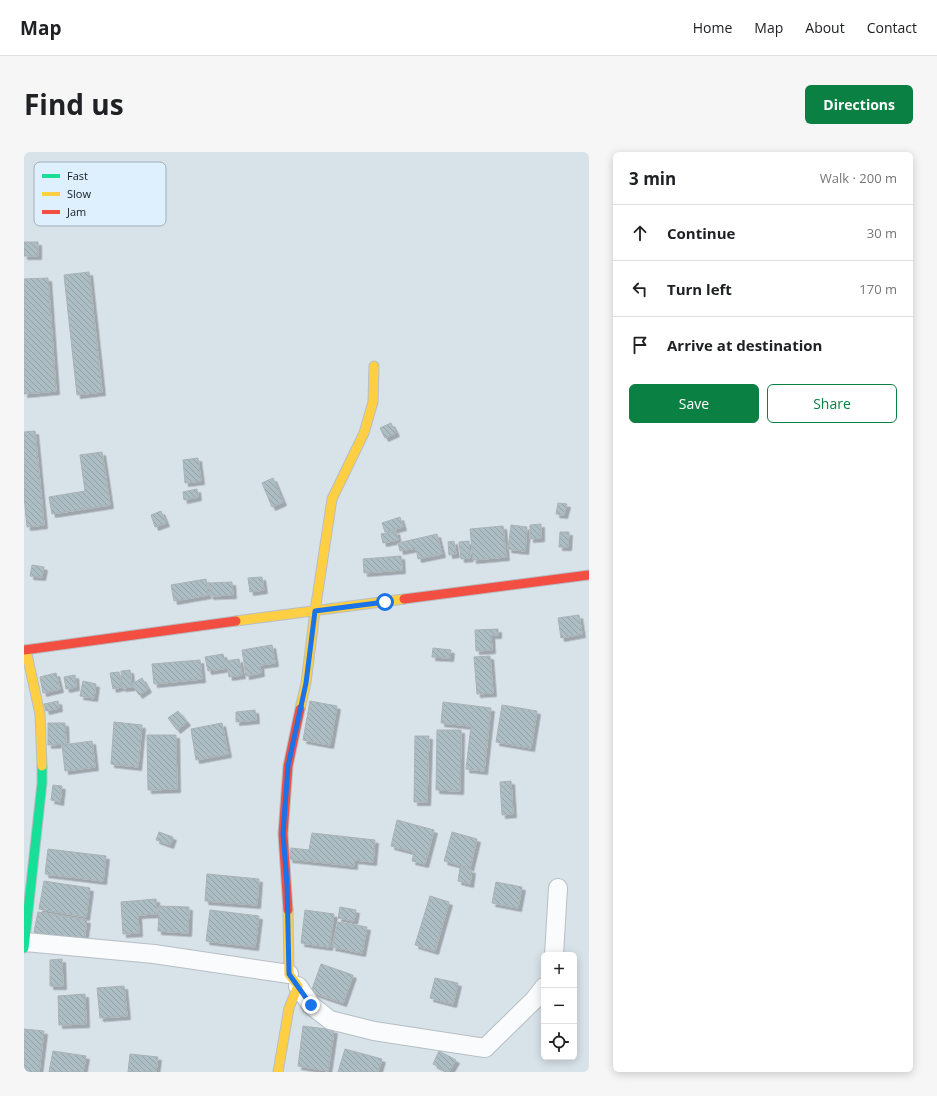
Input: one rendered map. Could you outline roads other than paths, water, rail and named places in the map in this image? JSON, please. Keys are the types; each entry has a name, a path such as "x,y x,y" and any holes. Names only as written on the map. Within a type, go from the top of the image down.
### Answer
{"street":[{"path":"278,1072 294,980 283,834 288,766 306,683 315,611 332,500 364,433 373,402 374,366"},
{"path":"543,988 534,1000 486,1048 374,1031 330,1020 311,1005 294,980 154,954 24,945 42,783 40,714 25,650 61,644 589,575"},
{"path":"554,952 558,888"}]}
